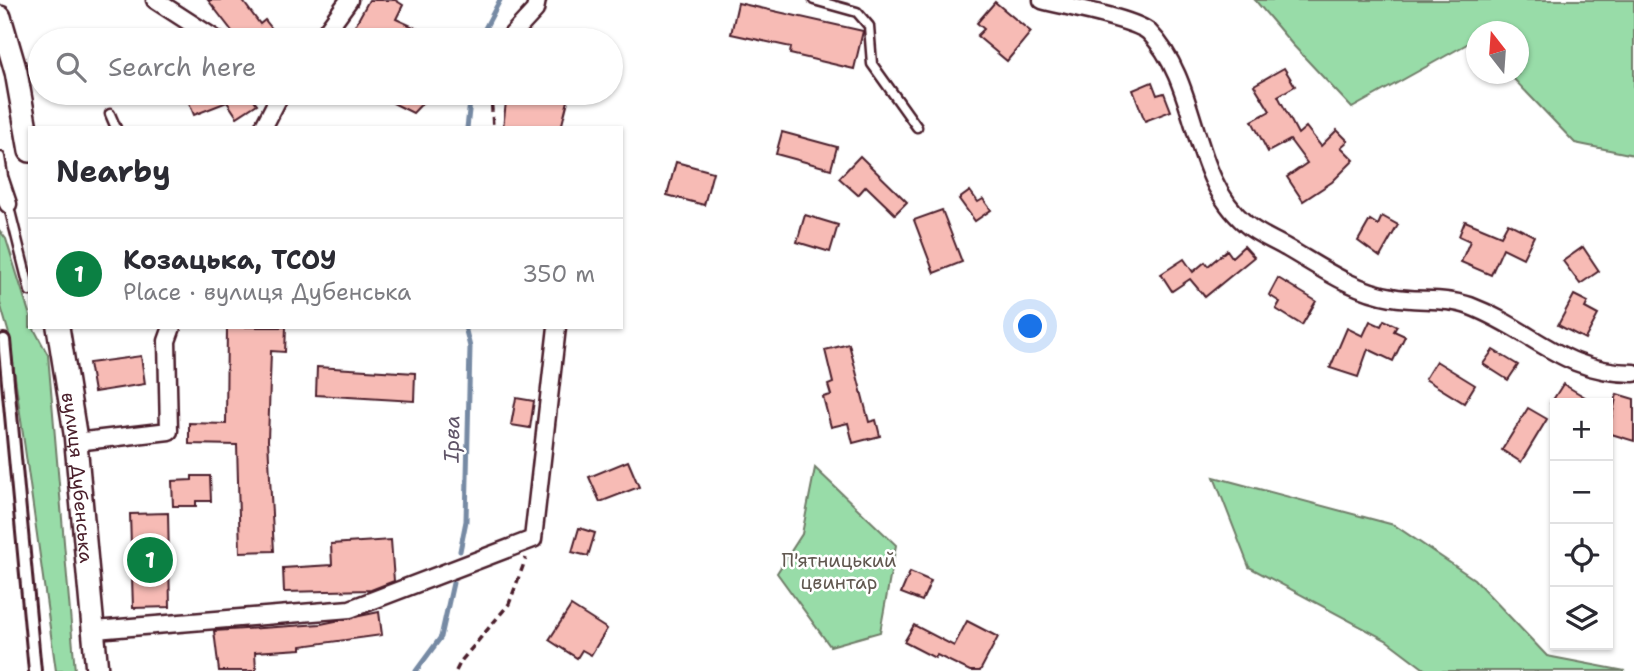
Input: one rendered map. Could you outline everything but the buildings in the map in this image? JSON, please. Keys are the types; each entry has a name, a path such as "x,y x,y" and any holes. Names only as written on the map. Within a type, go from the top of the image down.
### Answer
{"main road":[{"path":"3,35 16,72 28,140"},
{"name":"вулиця Дубенська","path":"58,329 76,442 97,671"}],"street":[{"path":"155,0 165,9 201,28"},
{"path":"329,28 349,0"},
{"path":"518,28 535,10 537,0"},
{"path":"1042,0 1125,21 1148,31 1173,69 1218,191 1245,224 1334,278 1391,297 1468,305 1513,326 1564,359 1604,373 1634,373"},
{"path":"263,126 271,105"},
{"path":"0,180 4,205"},
{"path":"76,442 169,431 167,341 171,329"},
{"path":"95,630 350,609 533,539 557,329"},
{"path":"5,340 35,671"}],"lane":[{"path":"814,0 857,12 869,26 872,64 917,127"},
{"path":"110,114 115,126"},
{"path":"0,157 4,205 28,284"},
{"path":"50,329 63,354"}],"path":[{"path":"492,105 493,126"},
{"path":"456,671 461,661 509,604 533,539"}],"green space":[{"path":"1255,0 1634,0 1634,155 1575,143 1519,84 1529,84 1529,21 1466,21 1466,45 1352,108"},
{"path":"0,231 6,239 28,310 28,329 34,329 48,355 75,671 56,671 9,334 0,303"},
{"name":"П'ятницький цвинтар","path":"815,468 896,545 880,632 830,646 777,573 802,534"},
{"path":"1214,477 1394,525 1474,579 1547,656 1625,671 1427,671 1386,640 1249,567"}],"waterway":[{"name":"Ірва","path":"485,28 500,0"},
{"name":"Ірва","path":"467,126 470,105"},
{"name":"Ірва","path":"460,551 466,521 470,347 466,329"},
{"name":"Ірва","path":"416,671 441,637 453,583"}],"place":[{"name":"Козацька, ТСОУ","path":"150,560"}]}
